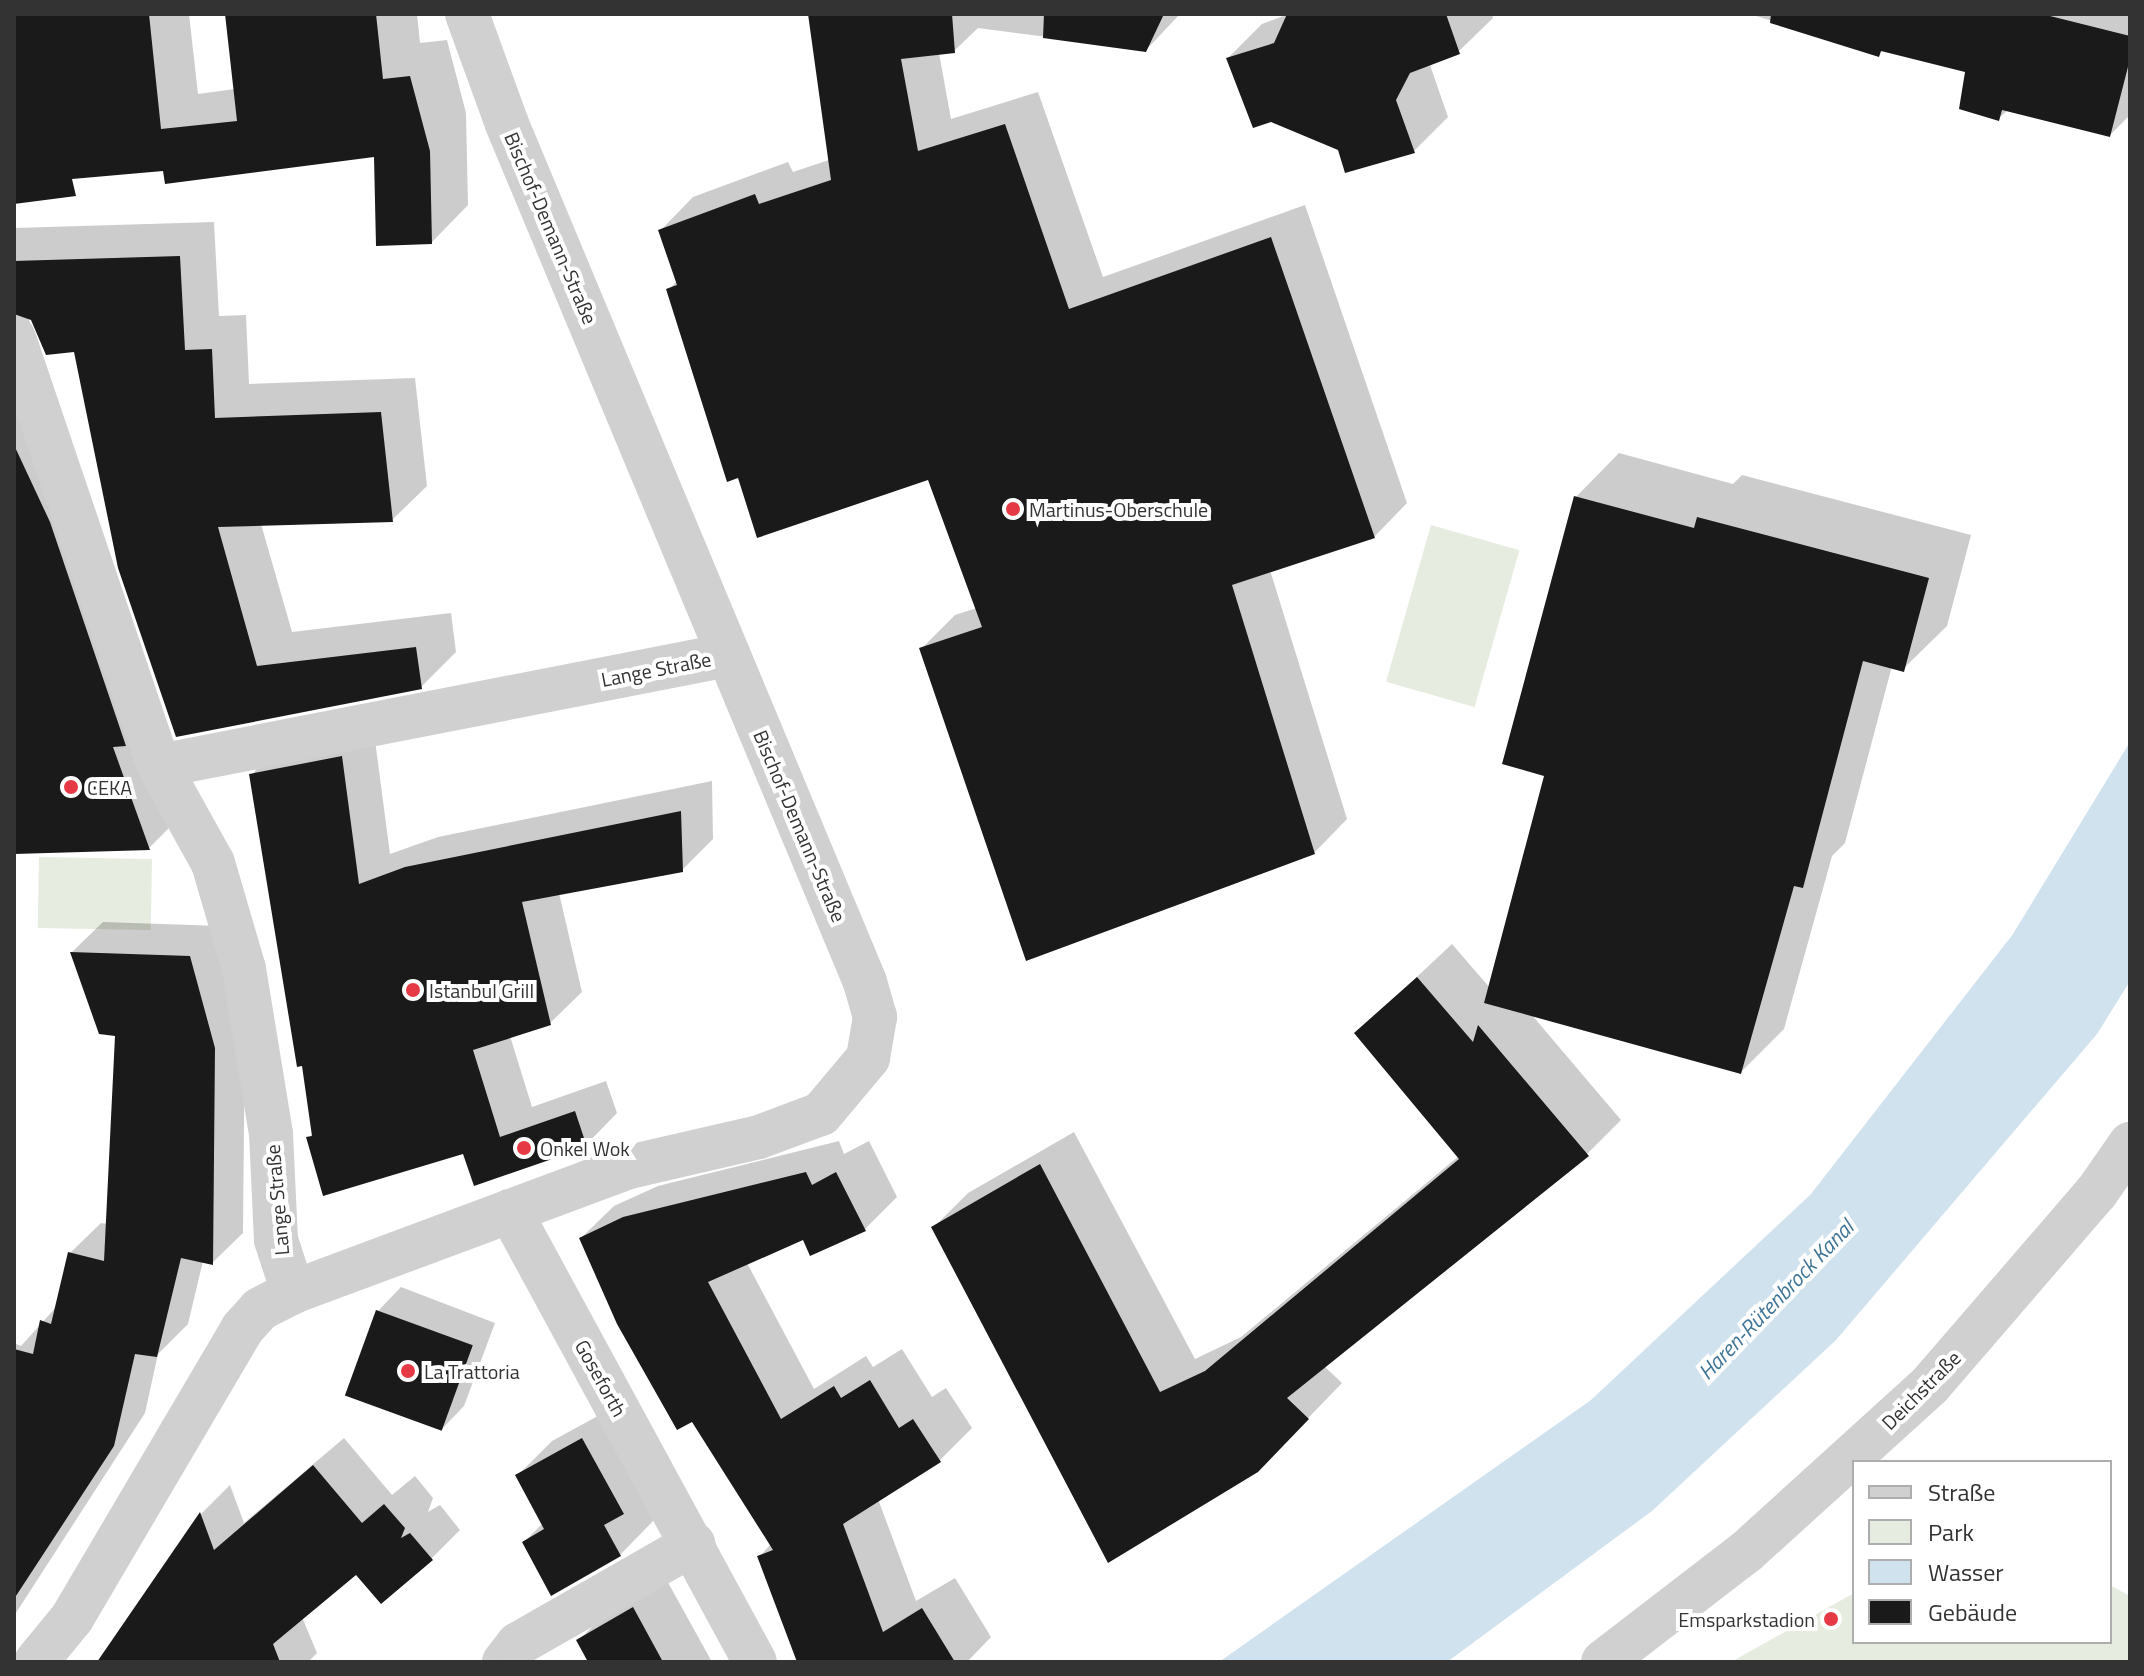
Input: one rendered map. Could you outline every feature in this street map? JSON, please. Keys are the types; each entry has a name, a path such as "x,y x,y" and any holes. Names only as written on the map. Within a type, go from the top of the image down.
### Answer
{"street":[{"name":"Bischof-Demann-Straße","path":"293,1292 629,1167 759,1137 821,1114 868,1058 875,1017 865,982 507,124 467,14"},
{"name":"Lange Straße","path":"14,338 159,766 213,863 244,969 271,1134 276,1240 293,1292"},
{"name":"Lange Straße","path":"159,766 728,655"},
{"name":"Deichstraße","path":"1603,1662 1746,1552 1930,1385 2096,1193 2130,1144"},
{"name":"Goseforth","path":"510,1211 755,1662"},
{"path":"36,1662 72,1618 242,1329 260,1309 293,1292"},
{"path":"504,1662 518,1644 693,1544"}],"green space":[{"path":"1431,525 1519,550 1475,707 1386,682"},
{"path":"39,857 152,859 151,930 38,928"},
{"name":"Emsparkstadion","path":"2112,1586 2130,1596 2130,1662 1731,1662 1852,1594 1852,1644 2112,1644"}],"water":[{"name":"Haren-Rütenbrock Kanal","path":"2130,742 2130,981 2097,1034 1836,1340 1652,1511 1447,1662 1219,1662 1591,1400 1811,1194 2013,934"}],"building":[{"path":"14,14 149,14 161,129 237,121 225,14 376,14 383,79 410,76 430,151 432,244 376,246 374,157 165,184 163,171 72,179 76,196 14,204"},
{"path":"808,14 952,14 955,53 901,59 918,151 1005,124 1069,309 1271,237 1375,538 1232,585 1315,854 1026,961 919,648 982,627 928,480 757,538 738,478 727,482 666,289 677,285 658,230 755,194 759,204 831,180"},
{"path":"1044,14 1164,14 1146,52 1043,38"},
{"path":"1287,14 1446,14 1460,54 1410,73 1396,100 1415,153 1345,173 1338,150 1271,122 1253,128 1226,58 1274,43"},
{"path":"1771,14 2042,14 2130,36 2130,59 2110,137 2002,110 1999,121 1959,109 1965,72 1881,51 1879,57 1770,23"},
{"path":"180,256 185,350 212,349 215,418 381,412 393,522 218,527 257,666 416,647 422,689 176,737 118,568 74,352 46,355 31,320 14,314 14,261"},
{"path":"14,445 50,522 126,746 113,747 150,850 14,854"},
{"path":"1574,496 1694,528 1697,517 1929,578 1904,672 1863,661 1803,888 1794,886 1741,1074 1484,1003 1544,776 1502,764"},
{"path":"342,756 359,884 405,867 681,811 683,872 522,902 551,1025 473,1050 500,1137 575,1111 587,1147 474,1186 463,1154 323,1196 306,1137 312,1136 302,1066 297,1067 249,774"},
{"path":"70,952 190,956 215,1048 213,1265 181,1258 157,1357 135,1354 114,1446 14,1599 14,1349 33,1354 40,1320 51,1324 68,1252 104,1261 115,1036 99,1034"},
{"path":"1417,977 1473,1042 1478,1025 1589,1156 1287,1398 1309,1419 1258,1472 1108,1563 931,1227 1040,1164 1160,1392 1205,1371 1459,1159 1354,1033"},
{"path":"806,1172 812,1185 836,1172 866,1231 810,1256 803,1240 708,1282 781,1419 834,1386 841,1398 870,1380 899,1428 913,1419 941,1462 843,1524 883,1632 922,1608 955,1662 797,1662 757,1556 773,1550 692,1422 677,1430 617,1324 579,1238 623,1217"},
{"name":"La Trattoria","path":"376,1310 473,1345 442,1431 345,1396"},
{"path":"582,1438 624,1514 604,1525 621,1556 551,1596 522,1542 544,1529 515,1475"},
{"path":"313,1465 362,1523 384,1504 405,1528 401,1538 410,1533 433,1560 381,1604 356,1575 273,1644 280,1662 97,1662 200,1512 214,1550"},
{"path":"633,1607 663,1662 588,1662 576,1640"}],"place":[{"name":"Martinus-Oberschule","path":"1013,509"},
{"name":"CEKA","path":"71,787"},
{"name":"Istanbul Grill","path":"413,990"},
{"name":"Onkel Wok","path":"524,1148"},
{"name":"La Trattoria","path":"408,1371"},
{"name":"Emsparkstadion","path":"1831,1619"}]}
